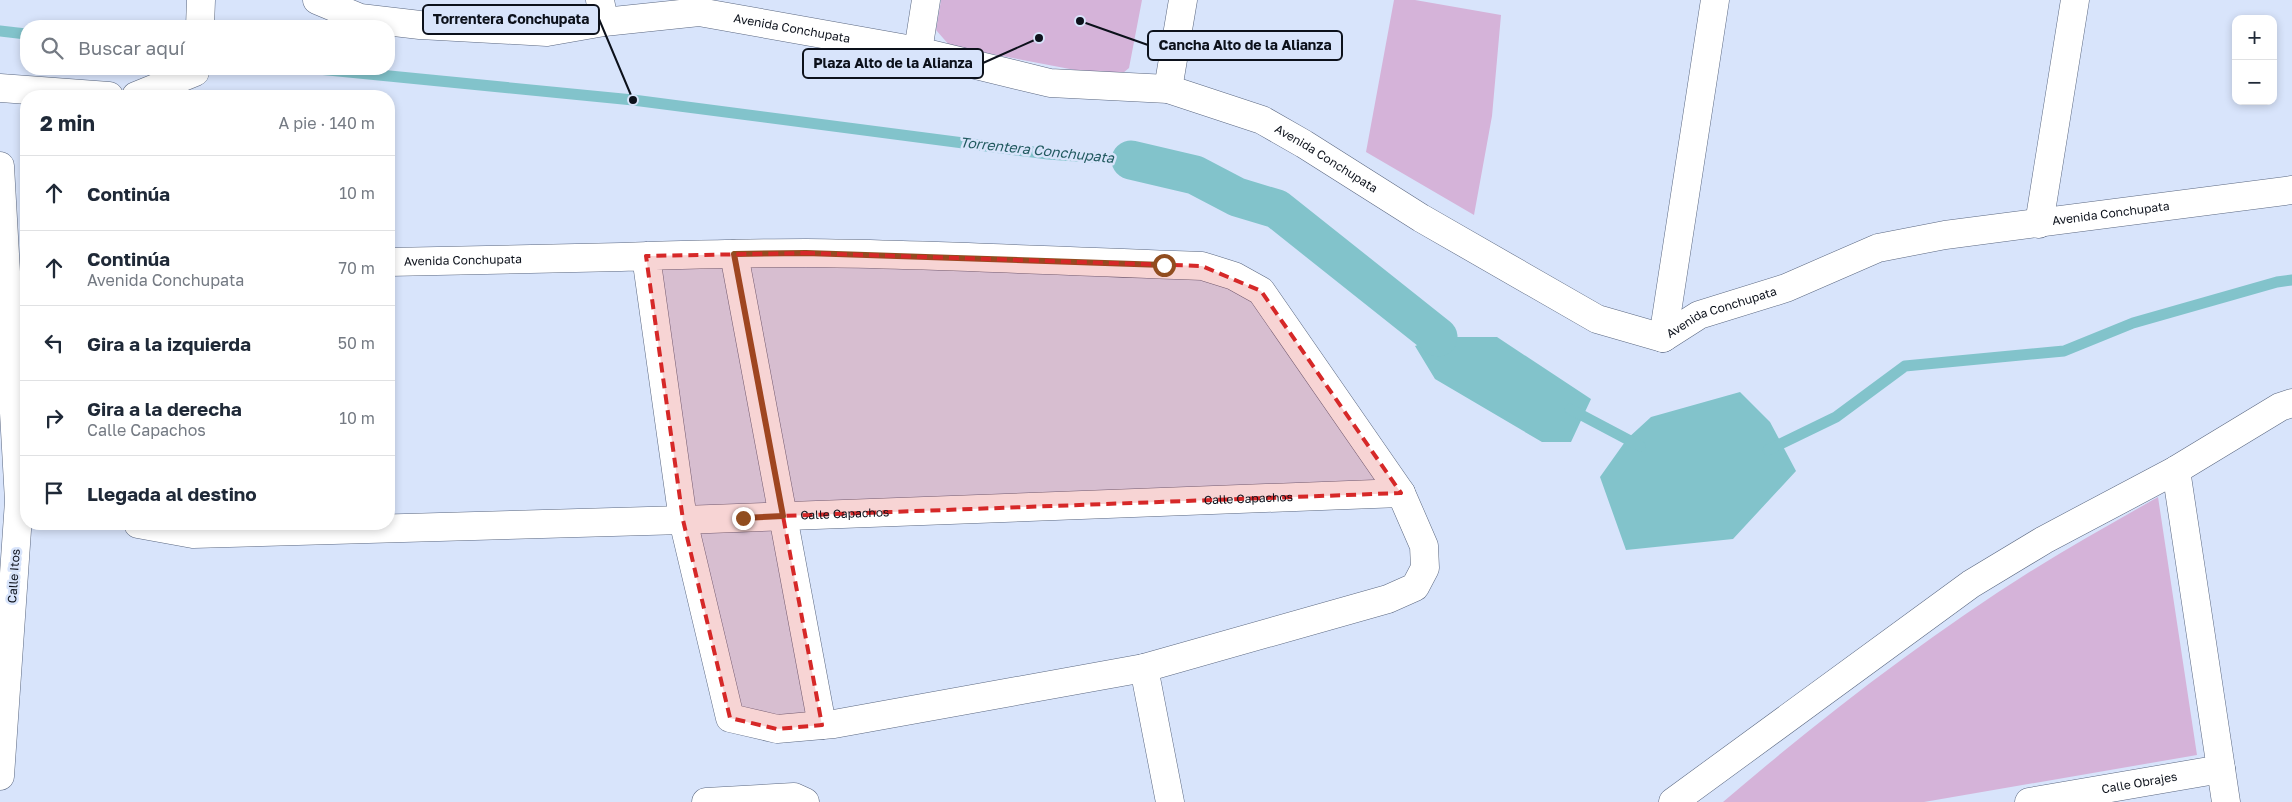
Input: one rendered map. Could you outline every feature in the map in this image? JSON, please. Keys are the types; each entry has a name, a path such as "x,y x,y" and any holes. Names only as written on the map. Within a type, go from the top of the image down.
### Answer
{"street":[{"name":"Avenida Conchupata","path":"317,0 360,18 377,20"},
{"path":"918,51 926,0"},
{"path":"1168,89 1184,0"},
{"path":"1663,338 1715,0"},
{"path":"2039,224 2075,0"},
{"name":"Avenida Conchupata","path":"395,22 547,32 602,11 698,6 918,51 1050,83 1168,89 1262,120 1304,144 1421,218 1597,320 1663,338 1699,315 1786,288 1878,248 1945,236 2292,190"},
{"path":"150,90 186,75"},
{"path":"0,88 27,90"},
{"name":"Calle Itos","path":"0,166 15,229 8,425 20,491"},
{"name":"Avenida Conchupata","path":"395,262 806,253 1202,266 1234,276 1260,291 1401,493 1424,546 1425,568 1415,587 1388,599 1144,668 822,725 778,729 730,718 683,520"},
{"path":"734,254 822,725"},
{"path":"646,256 683,520"},
{"path":"1673,802 1972,584 2044,540 2176,470 2280,407 2292,403"},
{"path":"2176,470 2226,802"},
{"name":"Calle Capachos","path":"395,528 683,520 1401,493"},
{"name":"Calle Itos","path":"0,776 20,527"},
{"name":"Calle Capachos","path":"171,530 193,534 333,530"},
{"path":"1144,668 1170,802"},
{"name":"Calle Obrajes","path":"2029,802 2222,769"},
{"path":"706,802 794,797 804,802"}],"highlighted area":[{"path":"805,253 1202,266 1261,291 1401,493 783,516 822,725 777,729 730,718 683,520 646,256"}],"shaded area":[{"path":"941,0 1142,0 1129,68 1117,78 950,46 936,30"},
{"path":"1394,0 1415,0 1501,15 1492,116 1474,215 1366,152"},
{"path":"1438,337 1497,337 1591,399 1571,442 1542,442 1435,379 1415,346"},
{"path":"1740,392 1770,422 1796,471 1733,539 1626,550 1600,477 1627,439 1651,417"},
{"path":"2158,497 2197,755 1924,802 1723,802 1872,681 1990,597 2079,542"}],"waterway":[{"name":"Torrentera Conchupata","path":"0,31 20,33"},
{"name":"Torrentera Conchupata","path":"379,75 633,100 1048,154 1131,160"},
{"path":"1131,160 1195,175 1237,197 1277,209 1438,337"},
{"path":"1768,450 1836,417 1905,366 2064,351 2133,323 2277,282 2292,280"},
{"path":"1570,409 1640,446"}],"place":[{"name":"Cancha Alto de la Alianza","path":"1080,21"},
{"name":"Plaza Alto de la Alianza","path":"1039,38"},
{"name":"Torrentera Conchupata","path":"633,100"}],"route":[{"path":"743,518 783,516 734,254 806,253 1164,265"}]}
